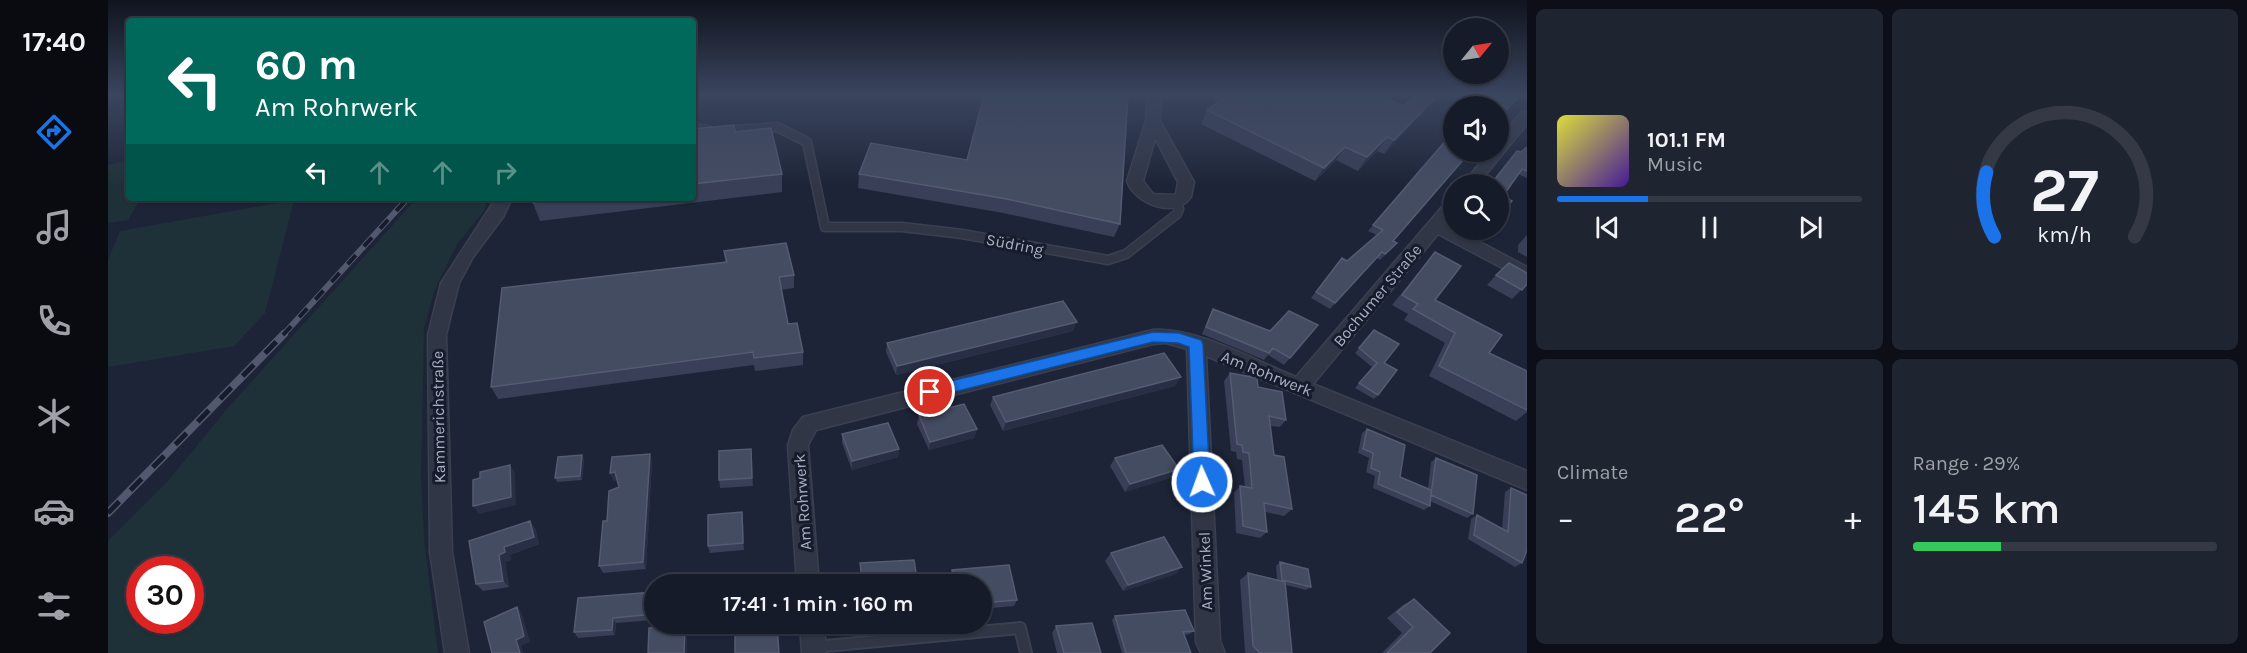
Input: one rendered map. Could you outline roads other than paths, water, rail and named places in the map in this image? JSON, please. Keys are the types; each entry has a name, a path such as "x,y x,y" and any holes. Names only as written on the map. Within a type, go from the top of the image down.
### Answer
{"street":[{"path":"1152,125 1135,181 1136,187 1148,198 1166,202 1176,201"},
{"name":"Südring","path":"1155,125 1186,182 1183,197 1176,201"},
{"path":"1478,174 1488,162"},
{"name":"Kammerichstraße","path":"457,653 441,552 437,335 450,283 467,253 497,213 503,201"},
{"name":"Bochumer Straße","path":"1300,386 1443,217"},
{"path":"1436,225 1527,276"},
{"name":"Am Rohrwerk","path":"807,574 798,445 800,436 810,423 1153,337 1166,336 1196,344 1527,482"},
{"name":"Am Winkel","path":"1196,344 1208,642 1213,653"}],"lane":[{"name":"Südring","path":"696,128 716,132 767,125"},
{"name":"Südring","path":"773,125 792,130 807,142 825,227 890,226 952,232 1108,260 1126,254 1177,214 1179,208 1176,201"},
{"path":"813,641 1020,628 1026,653"}],"railway":[{"path":"283,335 405,201"},
{"path":"108,513 284,334"}]}
